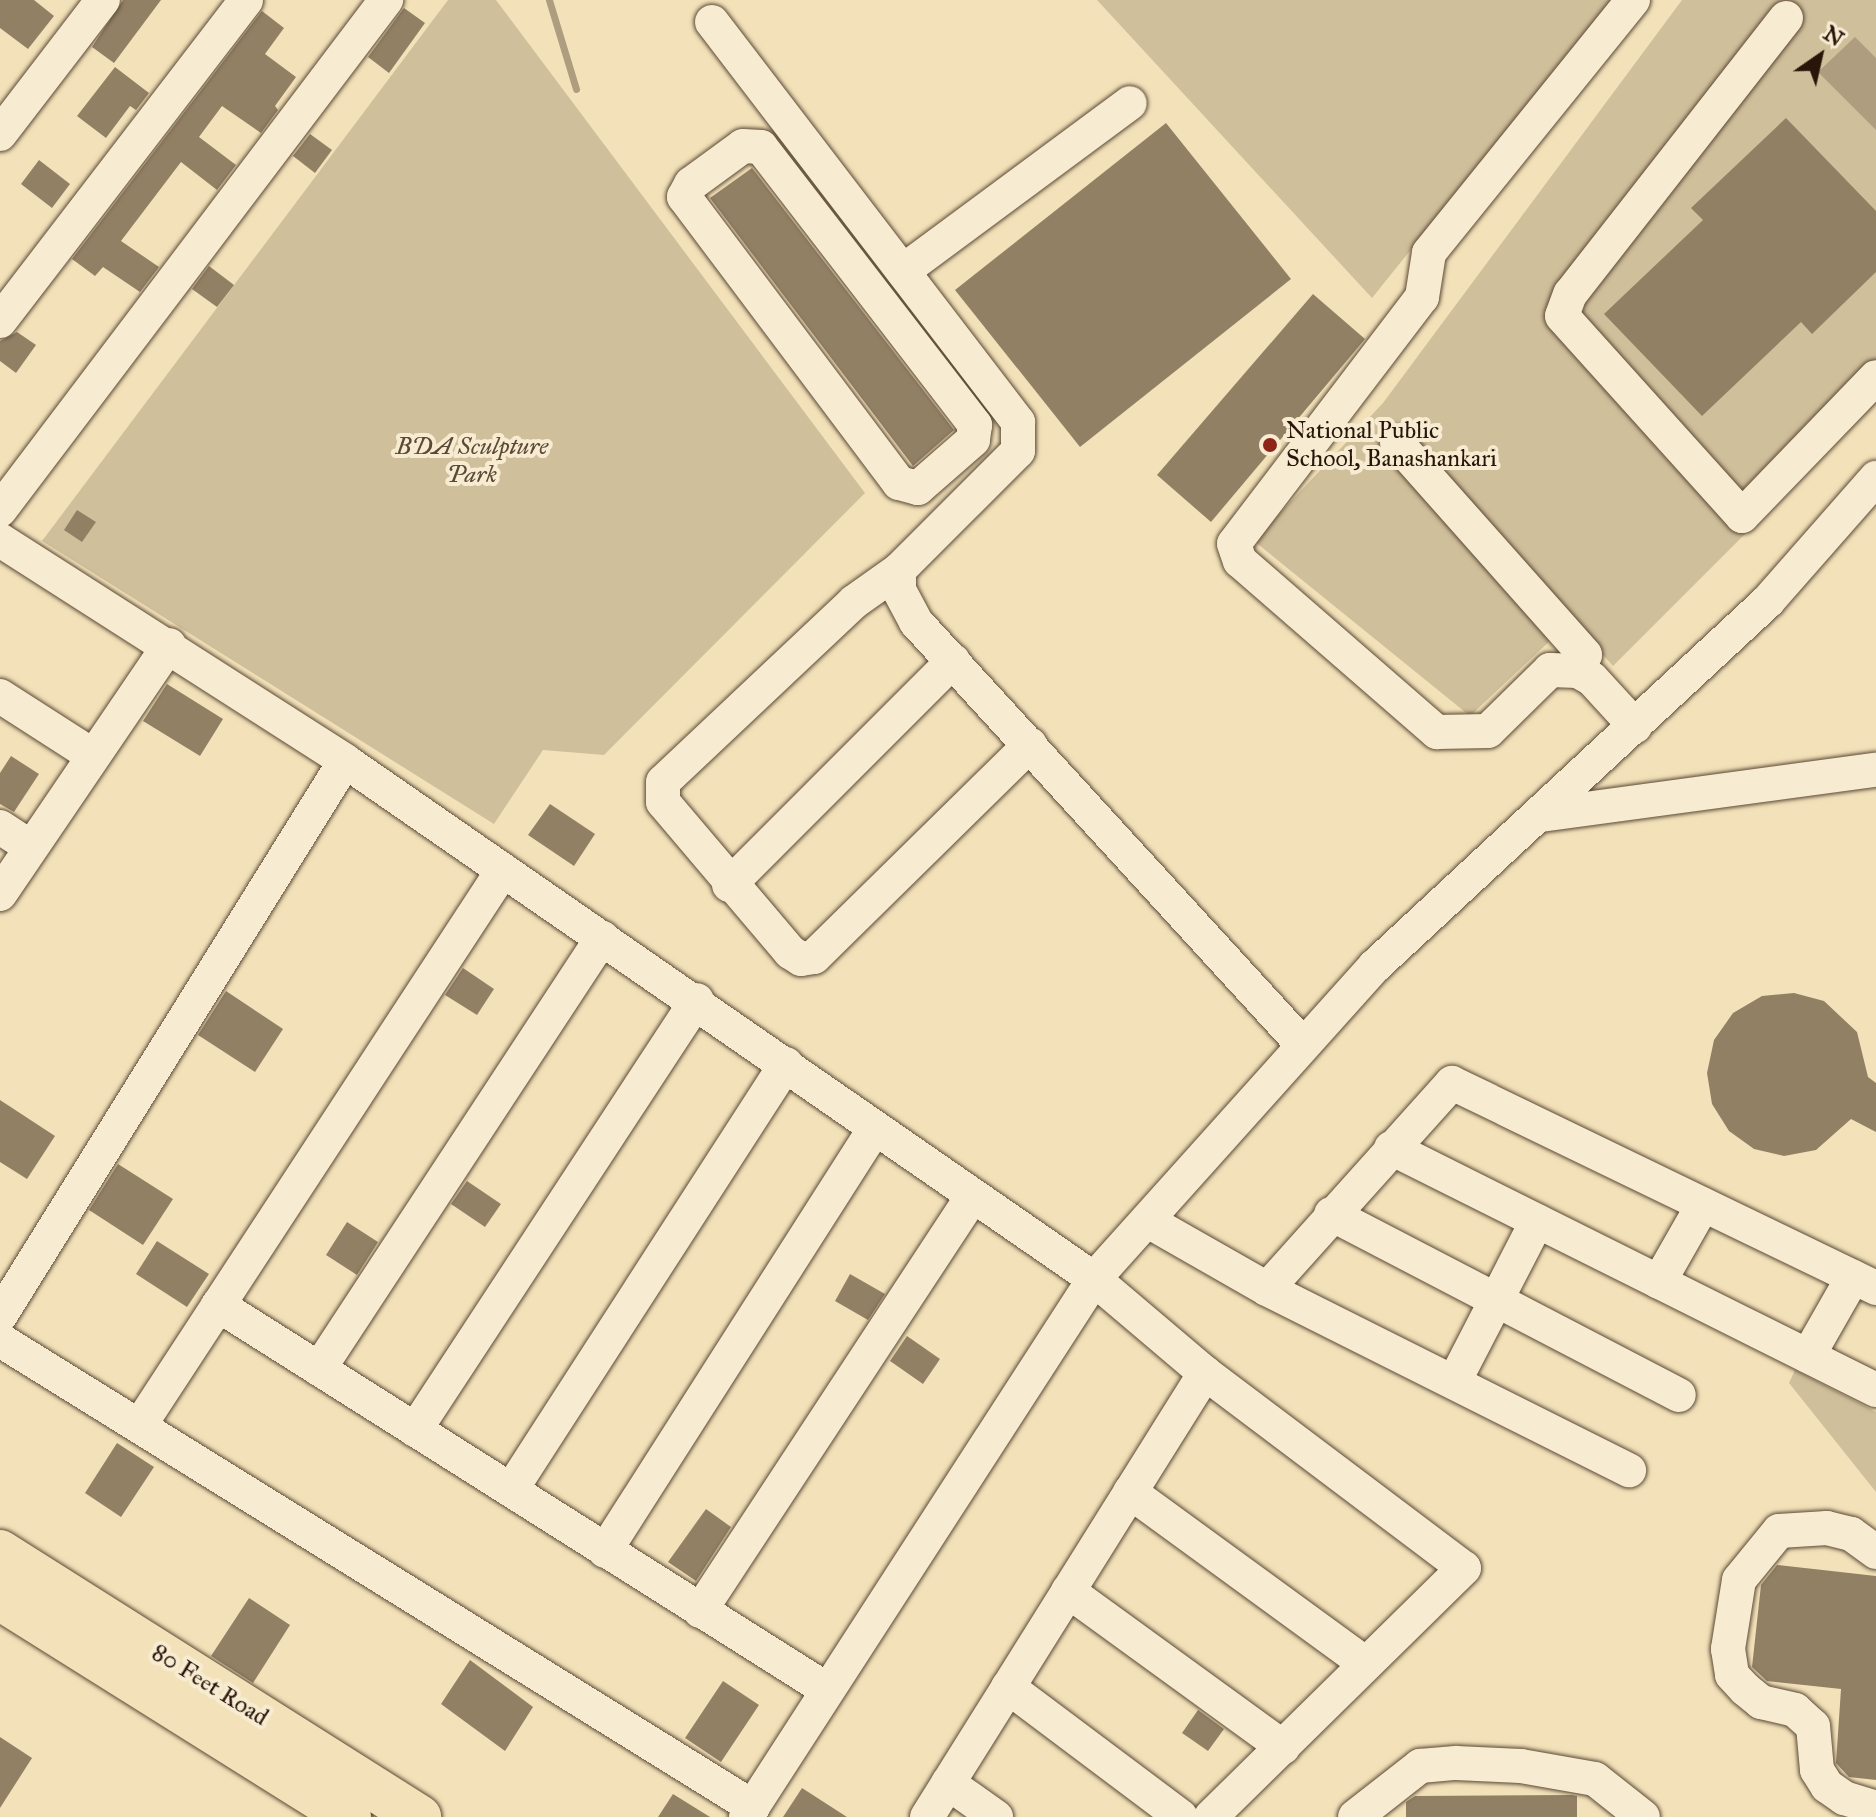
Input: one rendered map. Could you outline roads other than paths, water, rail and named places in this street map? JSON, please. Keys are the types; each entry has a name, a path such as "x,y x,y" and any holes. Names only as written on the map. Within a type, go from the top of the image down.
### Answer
{"main road":[{"name":"80 Feet Road","path":"0,1552 419,1817"},
{"name":"80 Feet Road","path":"0,1598 349,1817"}],"street":[{"path":"0,134 103,0"},
{"path":"0,321 246,0"},
{"path":"0,510 386,0"},
{"path":"1633,0 1429,253 1422,297 1234,544 1240,561 1437,732 1488,731 1550,670 1578,671 1635,726"},
{"path":"1786,18 1570,294 1562,316 1742,516 1876,377"},
{"path":"712,22 1018,422 1022,435 1018,451 899,570 854,602 663,782 663,802 729,885 790,952 801,959 814,957 1030,745"},
{"path":"903,271 1130,103"},
{"path":"743,146 761,147 827,234 975,425 973,440 918,488 899,483 684,197 691,184 743,146"},
{"path":"827,234 856,213"},
{"path":"1397,443 1585,655 1578,671"},
{"path":"0,1340 140,1425 750,1812 826,1689 1094,1279 1375,966 1768,601 1876,478"},
{"path":"0,540 169,645 345,761 697,1000 1094,1279 1205,1373 1464,1568 1211,1817"},
{"path":"899,570 899,590 916,622 1302,1044"},
{"path":"0,894 169,645"},
{"path":"729,885 953,661"},
{"path":"0,696 92,755"},
{"path":"0,1316 345,761"},
{"path":"1541,815 1876,770"},
{"path":"0,827 31,847"},
{"path":"140,1425 503,870"},
{"path":"319,1369 602,938"},
{"path":"415,1430 697,1000"},
{"path":"511,1490 786,1064"},
{"path":"1267,1289 1331,1214 1452,1083 1865,1282 1808,1356"},
{"path":"605,1551 875,1128"},
{"path":"1391,1148 1876,1390"},
{"path":"700,1611 973,1196"},
{"path":"1659,1282 1703,1205"},
{"path":"1331,1214 1679,1395"},
{"path":"1454,1382 1537,1221"},
{"path":"1137,1233 1267,1289 1629,1470"},
{"path":"218,1305 826,1689"},
{"path":"927,1817 1205,1373"},
{"path":"1130,1492 1366,1664"},
{"path":"1876,1552 1851,1534 1827,1528 1779,1531 1739,1580 1728,1649 1732,1675 1745,1689 1761,1702 1795,1710 1813,1726 1817,1770 1827,1786 1844,1798 1876,1808"},
{"path":"1068,1591 1283,1747"},
{"path":"1008,1687 1181,1817"},
{"path":"1355,1817 1382,1803 1420,1766 1521,1766 1595,1779 1643,1817"},
{"path":"948,1783 996,1817"}],"waterway":[{"path":"549,0 576,89"}],"place":[{"name":"National Public School, Banashankari","path":"1270,445"}],"park label":[{"name":"BDA Sculpture Park","path":"472,461"}]}
